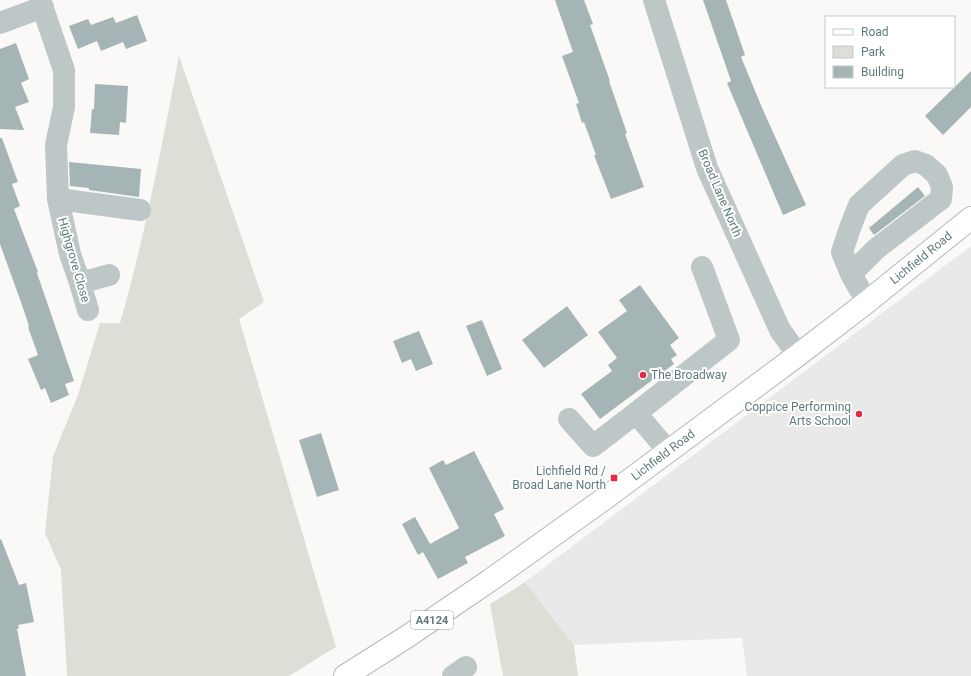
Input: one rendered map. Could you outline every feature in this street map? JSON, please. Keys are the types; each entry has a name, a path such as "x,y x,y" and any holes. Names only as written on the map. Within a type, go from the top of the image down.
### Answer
{"main road":[{"name":"Lichfield Road","path":"345,676 405,638 512,566 798,355 867,302 971,218"}],"street":[{"name":"Broad Lane North","path":"654,0 707,168 780,330 798,355"},
{"path":"0,23 42,4"},
{"name":"Highgrove Close","path":"42,4 64,70 64,107 56,145 58,198 70,254 88,310"},
{"path":"851,274 876,249 941,199 942,187 937,175 926,165 915,161 903,165 860,205 850,228 842,252 851,274 867,302"},
{"path":"58,198 140,210"},
{"path":"569,419 593,446 729,340 702,267"},
{"path":"80,283 109,275"},
{"path":"636,413 668,451"}],"shaded area":[{"name":"Coppice Performing Arts School","path":"971,246 971,676 747,676 742,638 574,645 525,582"}],"green space":[{"path":"179,56 264,302 239,319 336,647 289,676 67,676 61,570 45,533 53,456 78,395 100,323 120,323 145,224"},
{"path":"525,582 574,645 578,676 503,676 490,604"}],"building":[{"path":"555,0 584,0 593,24 590,25 627,133 625,134 644,187 611,199 594,155 596,155 584,122 582,123 576,104 579,103 562,56 573,52"},
{"path":"703,0 726,0 745,55 741,57 806,205 783,215 727,83 731,81"},
{"path":"137,15 147,41 126,49 123,42 101,51 97,41 78,49 69,26 88,19 91,25 113,17 116,23"},
{"path":"16,43 29,79 21,83 29,102 15,107 24,130 0,129 0,49"},
{"path":"971,71 971,107 943,135 925,116"},
{"path":"95,84 128,86 126,123 120,122 119,135 90,133 92,109 94,109"},
{"path":"0,138 2,138 18,182 12,184 20,206 14,209 38,272 37,273 74,381 65,384 69,395 51,403 45,388 41,390 28,359 38,355 0,244"},
{"path":"69,162 141,169 139,197 70,186"},
{"path":"918,187 925,196 874,235 869,228"},
{"path":"640,285 679,338 670,345 677,355 671,359 674,364 600,419 581,394 612,371 608,365 617,358 598,332 627,311 619,300"},
{"path":"567,306 588,335 544,368 522,340"},
{"path":"482,320 502,369 487,376 466,326"},
{"path":"419,331 433,364 416,371 411,359 402,363 393,341"},
{"path":"321,433 339,490 317,497 299,440"},
{"path":"474,451 504,509 494,514 505,536 465,557 468,563 438,579 423,552 418,555 402,524 415,517 430,544 459,528 429,468 443,460 446,465"},
{"path":"1,539 19,585 26,583 34,622 18,625 19,628 17,629 26,676 0,676"}],"place":[{"name":"The Broadway","path":"643,375"},
{"name":"Coppice Performing Arts School","path":"859,414"},
{"name":"Lichfield Rd / Broad Lane North","path":"614,478"}]}
